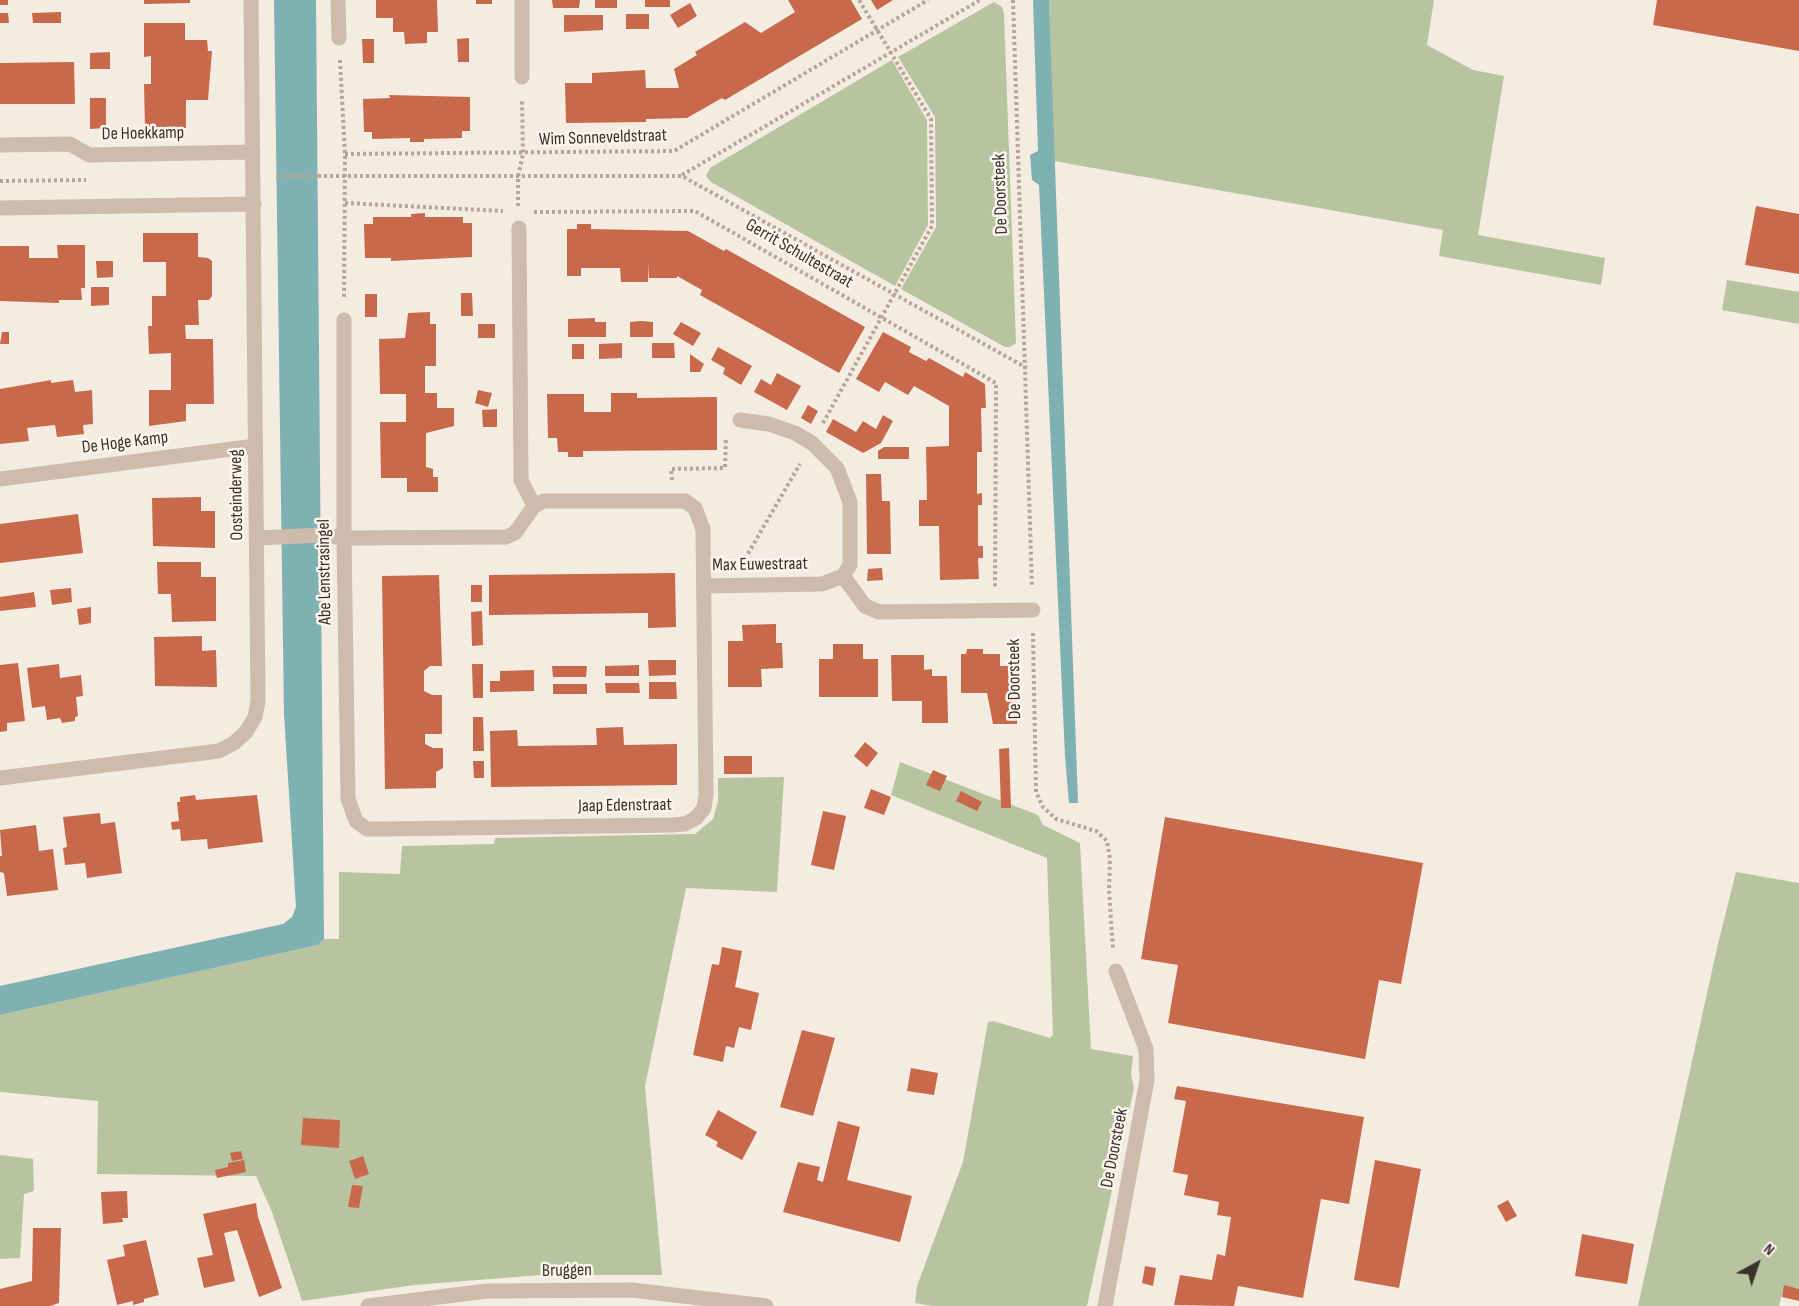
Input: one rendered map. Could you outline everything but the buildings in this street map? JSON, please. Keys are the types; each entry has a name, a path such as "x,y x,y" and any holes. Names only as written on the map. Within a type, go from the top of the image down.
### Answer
{"street":[{"name":"Oosteinderweg","path":"0,778 219,751 240,737 255,717 258,701 251,0"},
{"path":"338,0 339,38"},
{"path":"522,0 522,77"},
{"name":"De Hoekkamp","path":"0,145 70,144 89,155 253,152"},
{"path":"0,208 254,204"},
{"path":"519,220 521,480 534,506"},
{"name":"Abe Lenstrasingel","path":"344,320 344,538 348,799 356,821"},
{"path":"740,420 769,424 812,443 837,468 850,502 850,565 843,576 865,606 879,612 1033,610"},
{"name":"De Hoge Kamp","path":"0,479 255,446"},
{"path":"257,538 324,535 344,538 506,537 522,526 534,506 554,499 674,499"},
{"name":"Max Euwestraat","path":"674,499 685,501 695,508 701,518 704,586 822,584 843,576"},
{"name":"Jaap Edenstraat","path":"356,821 367,829 384,829 673,825 685,824 696,818 704,808 706,795 704,586"},
{"name":"De Doorsteek","path":"1105,1306 1147,1080 1146,1049 1116,971"},
{"name":"Bruggen","path":"368,1306 487,1291 632,1290 766,1306"}],"path":[{"path":"730,585 812,443 932,226 931,119 859,0"},
{"name":"Wim Sonneveldstraat","path":"345,154 674,151 928,0"},
{"path":"270,177 322,175 682,176 980,0"},
{"name":"De Doorsteek","path":"1013,0 1026,368 1036,792 1043,807 1056,819 1096,831 1107,841 1110,858 1109,890 1116,971"},
{"path":"339,38 345,154 344,320"},
{"path":"519,220 518,177 523,154 522,77"},
{"name":"Gerrit Schultestraat","path":"682,176 1026,368"},
{"name":"Gerrit Schultestraat","path":"345,203 519,220 695,211 996,383 995,611"},
{"path":"674,499 671,469 725,468 727,426 740,420"}],"green space":[{"path":"1049,0 1434,0 1427,45 1473,70 1504,76 1478,235 1605,258 1601,285 1439,256 1443,230 1054,161"},
{"path":"994,2 1002,7 1004,14 1016,343 1010,347 1005,347 901,289 936,227 935,117 898,57"},
{"path":"892,60 927,120 928,225 895,286 711,182 706,176 710,168"},
{"path":"1727,280 1799,292 1799,324 1722,310"},
{"path":"900,762 1038,815 1043,825 1080,843 1091,1049 1133,1056 1131,1074 1134,1088 1087,1306 933,1306 915,1303 917,1286 963,1162 988,1022 993,1021 1050,1038 1053,1035 1047,858 891,795"},
{"path":"784,777 777,892 686,888 645,1086 662,1275 541,1275 414,1285 302,1301 272,1212 256,1176 97,1174 98,1101 0,1092 0,1015 318,945 324,939 339,939 339,872 400,874 402,846 494,844 495,838 695,834 713,819 718,801 718,778"},
{"path":"1736,872 1799,883 1799,1297 1782,1294 1779,1306 1638,1306 1717,948"},
{"path":"0,1155 33,1159 34,1191 24,1194 20,1258 0,1259"}],"water":[{"path":"274,0 316,0 324,939 318,945 0,1015 0,986 283,924 292,917 296,907 284,714"},
{"path":"1033,0 1049,0 1078,803 1069,803 1065,756 1039,185 1032,180 1030,155 1038,151"}]}
